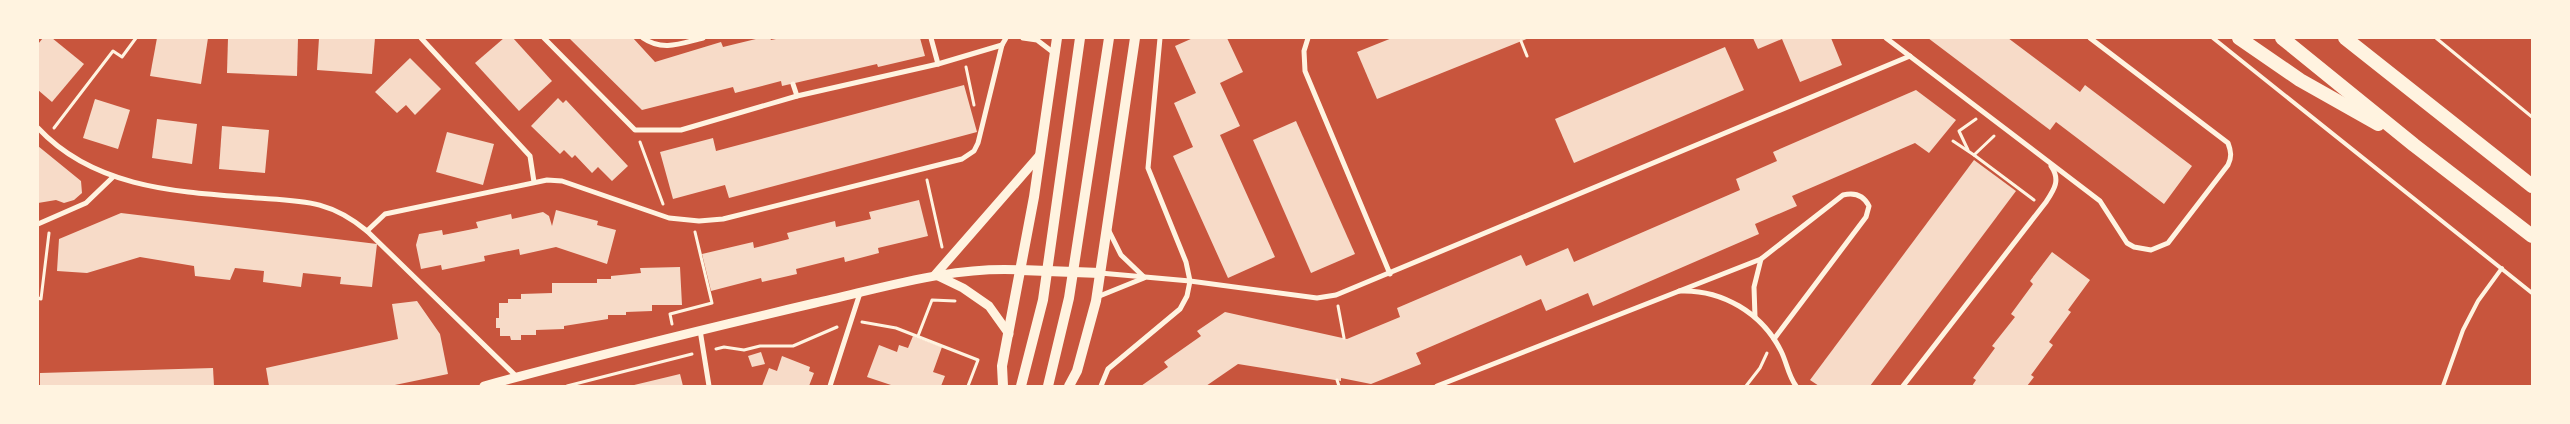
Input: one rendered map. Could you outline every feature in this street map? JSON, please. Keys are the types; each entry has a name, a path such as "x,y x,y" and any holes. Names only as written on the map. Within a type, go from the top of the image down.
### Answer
{"highway":[{"path":"2239,38 2300,80 2414,145"},
{"path":"2282,38 2414,145 2532,236"},
{"path":"2345,38 2532,186"}],"main road":[{"path":"1002,386 1002,366 1021,270 1057,38"},
{"path":"1021,386 1043,300 1080,38"},
{"path":"1048,386 1069,298 1109,38"},
{"path":"1069,386 1077,371 1097,297 1135,38"},
{"path":"1021,270 1100,273"}],"street":[{"path":"421,38 530,156 534,182"},
{"path":"544,38 635,130 681,130 796,96 938,64 1002,45"},
{"path":"644,38 659,46 670,46 703,38"},
{"path":"931,38 938,64"},
{"path":"367,231 385,214 534,182 562,181 669,218 692,220 724,219 962,159 974,151 981,133 1002,45 1006,38"},
{"path":"1023,38 1037,40 1054,53"},
{"path":"1101,386 1108,369 1180,309 1187,296 1190,281 1186,262 1148,168 1160,38"},
{"path":"1308,38 1304,51 1305,71 1390,274"},
{"path":"1886,38 2100,201 2127,243 2134,248 2151,250 2168,243 2228,165 2230,148 2228,143 2090,38"},
{"path":"1100,273 1190,281 1317,298 1336,295 1910,56"},
{"path":"793,84 796,96"},
{"path":"38,128 46,138 82,162 114,177 167,191 324,205 339,210 367,231 517,377"},
{"path":"935,275 1039,156"},
{"path":"1903,386 2042,206 2056,184 2054,170 2048,161"},
{"path":"38,224 86,203 114,177"},
{"path":"1437,386 1761,259 1843,195 1856,194 1862,197 1869,206 1866,217 1774,339"},
{"path":"1108,228 1121,255 1145,277"},
{"path":"1756,318 1754,287 1761,259"},
{"path":"484,386 675,336 935,275 1001,269 1021,270"},
{"path":"935,275 963,288 989,306 1009,334"},
{"path":"1097,297 1145,277"},
{"path":"1674,292 1692,291 1720,297 1746,310 1756,318 1774,339 1796,386"},
{"path":"830,386 860,293"},
{"path":"700,330 709,386"}],"lane":[{"path":"2213,38 2532,293"},
{"path":"2443,386 2467,322 2478,301 2502,268"}],"path":[{"path":"46,138 113,50 122,57 136,38"},
{"path":"2436,38 2532,116"},
{"path":"1521,41 1528,56"},
{"path":"969,83 975,107"},
{"path":"1968,151 1959,131 1974,122"},
{"path":"635,130 669,218"},
{"path":"1974,156 1992,139"},
{"path":"1952,141 2042,206"},
{"path":"925,169 941,238"},
{"path":"38,298 41,299 50,220"},
{"path":"675,336 670,314 712,303 692,220"},
{"path":"1336,295 1344,338"},
{"path":"918,336 932,300 959,301"},
{"path":"567,386 724,347 744,350 760,346 793,346 851,321 896,328 978,360 968,386"},
{"path":"1746,386 1760,368 1774,339"},
{"path":"1338,380 1339,386"}],"building":[{"path":"43,38 52,38 84,64 52,102 38,90 38,44"},
{"path":"157,38 208,38 201,84 150,76"},
{"path":"228,38 298,38 297,76 227,73"},
{"path":"319,38 375,38 372,74 317,70"},
{"path":"504,38 513,38 552,81 519,111 475,63"},
{"path":"569,38 633,38 655,62 721,42 723,47 760,38 770,38 771,40 781,38 920,38 925,56 878,67 877,64 782,86 781,81 735,93 733,87 642,110"},
{"path":"1193,38 1227,38 1243,72 1220,83 1240,126 1220,135 1275,257 1228,278 1173,156 1193,147 1174,103 1196,93 1175,46"},
{"path":"1392,38 1529,38 1377,99 1357,52"},
{"path":"1753,38 1831,38 1842,65 1800,82 1782,39 1758,49"},
{"path":"1928,38 2008,38 2080,92 2085,85 2192,166 2164,204 2056,122 2050,130"},
{"path":"1725,47 1744,90 1574,163 1555,119"},
{"path":"410,58 441,89 415,115 406,105 397,113 375,92"},
{"path":"964,85 977,132 729,198 725,185 673,199 660,152 713,138 716,151"},
{"path":"1916,90 1956,120 1929,153 1915,143 1792,196 1797,206 1755,224 1759,234 1593,306 1588,293 1546,311 1541,299 1416,353 1421,364 1371,384 1238,364 1206,386 1141,386 1168,367 1164,362 1201,336 1197,331 1225,312 1347,339 1400,317 1397,308 1521,255 1526,266 1568,248 1574,262 1740,190 1736,179 1777,161 1773,152"},
{"path":"558,98 563,103 566,100 628,166 612,181 598,167 592,173 575,155 572,158 564,150 560,154 531,126"},
{"path":"95,99 130,110 118,149 83,138"},
{"path":"157,119 197,124 192,164 152,158"},
{"path":"1296,121 1355,254 1311,273 1253,140"},
{"path":"222,126 269,130 265,173 219,169"},
{"path":"447,132 494,144 483,185 436,172"},
{"path":"38,146 81,181 82,193 74,200 64,203 56,200 38,203"},
{"path":"1974,160 2016,191 1870,386 1819,386 1810,380"},
{"path":"919,200 928,236 878,248 879,253 845,262 844,257 796,269 797,274 762,282 761,278 711,291 702,254 753,242 754,248 789,239 787,233 835,221 836,227 871,219 869,212"},
{"path":"556,210 598,221 597,225 616,230 607,264 556,247 520,255 519,249 484,256 485,261 442,270 441,265 421,269 416,245 419,234 442,230 443,235 478,228 476,222 511,214 512,219 543,212 549,216 552,226"},
{"path":"121,213 377,244 372,287 340,284 341,277 303,273 301,287 263,282 264,271 235,268 230,280 195,276 194,266 140,257 87,273 57,271 59,239"},
{"path":"2052,252 2090,280 2068,310 2071,312 2049,342 2053,345 2031,375 2034,377 2027,386 1972,386 1976,380 1973,378 1995,348 1992,346 2015,317 2011,314 2033,284 2030,281"},
{"path":"680,267 682,305 652,305 652,311 626,312 626,315 608,315 608,319 564,326 564,329 536,330 536,335 521,335 521,340 511,340 510,336 500,336 500,328 496,328 496,318 499,318 499,303 508,303 508,299 521,299 521,294 552,293 552,283 597,283 597,279 611,279 611,276 641,273 640,268"},
{"path":"417,301 440,334 448,374 390,386 269,386 266,368 398,339 392,304"},
{"path":"913,336 942,347 933,372 945,376 941,386 894,386 867,377 879,345 897,352 899,345 908,348"},
{"path":"761,352 765,364 752,367 748,356"},
{"path":"782,356 810,367 809,371 814,373 809,386 762,386 769,368 777,371"},
{"path":"213,368 214,386 40,386 40,373"},
{"path":"680,374 683,386 630,386"}]}
